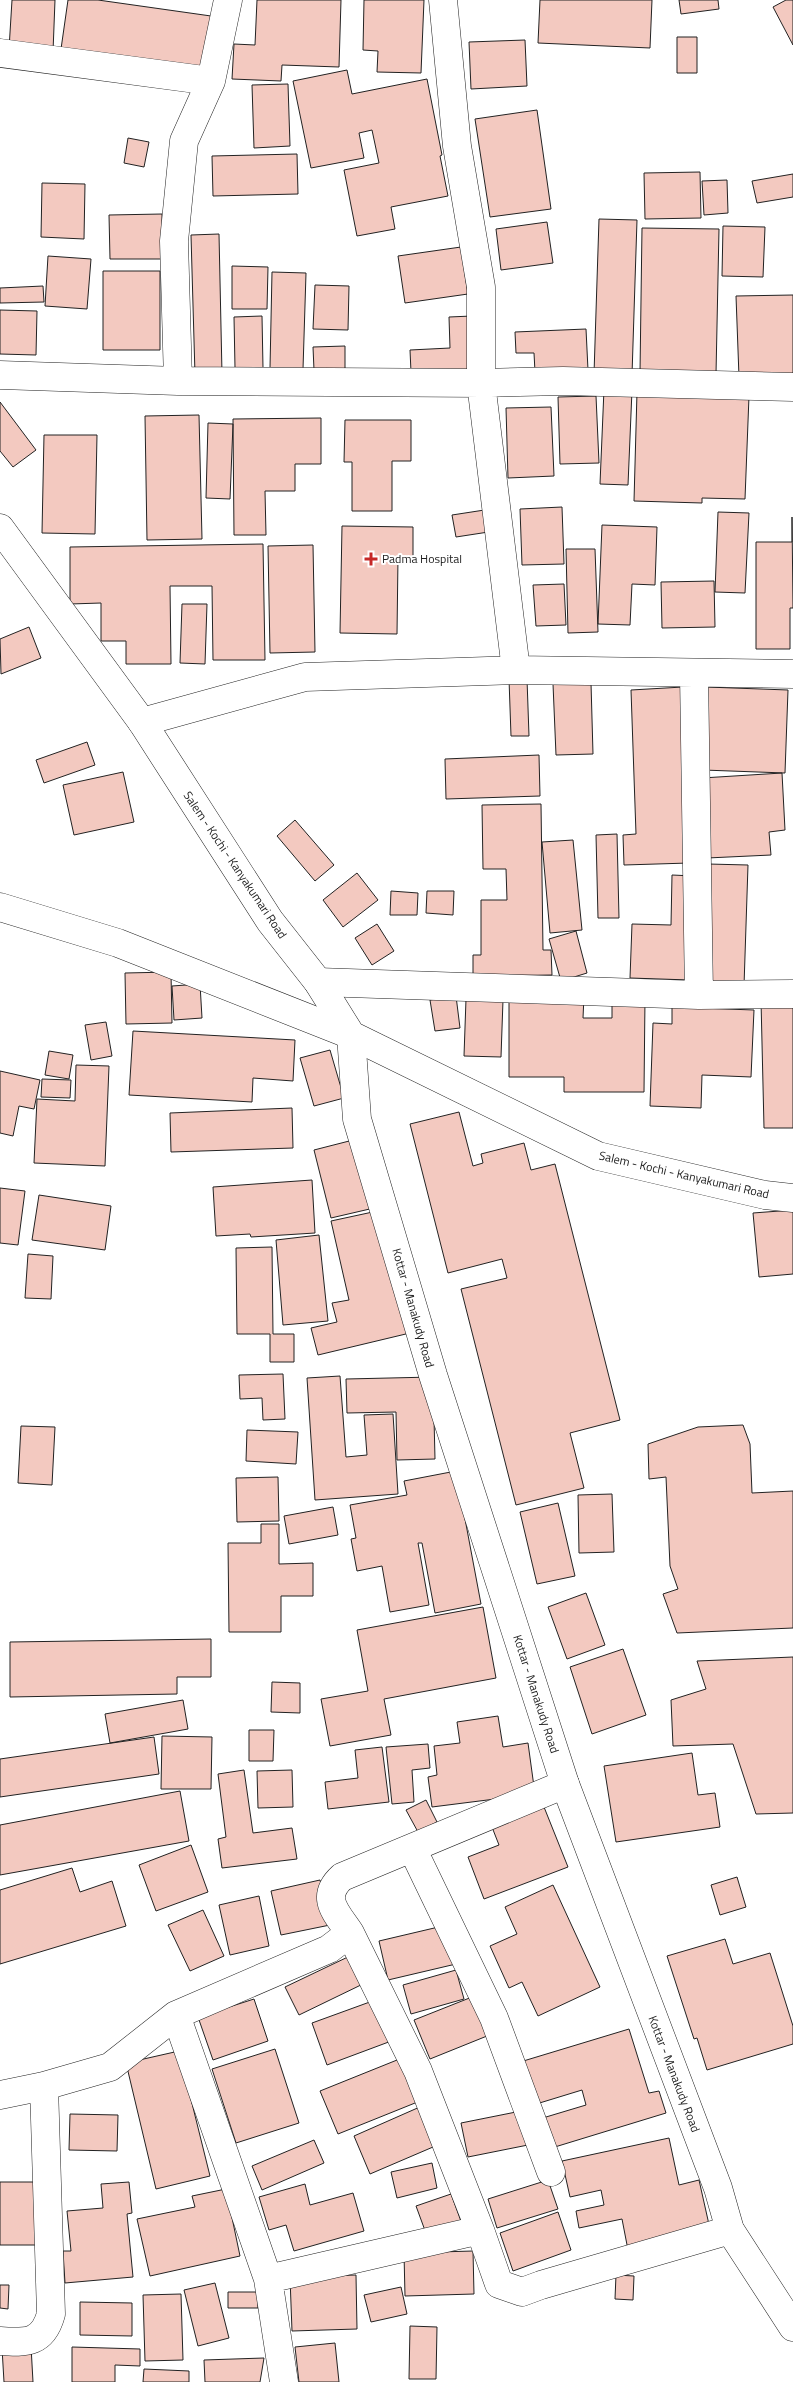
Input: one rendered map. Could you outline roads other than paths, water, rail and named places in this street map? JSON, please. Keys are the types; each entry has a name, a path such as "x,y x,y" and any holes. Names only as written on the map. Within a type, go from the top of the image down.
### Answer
{"main road":[{"path":"178,380 174,241 184,140 211,80 228,0"},
{"path":"444,0 457,146 481,287 481,383 516,670"},
{"path":"0,53 211,80"},
{"path":"0,375 178,380 481,383 563,380 793,386"},
{"name":"Salem - Kochi - Kanyakumari Road","path":"0,528 142,722 270,922 318,982 351,1035 598,1156 765,1195 793,1198"},
{"path":"142,722 304,677 516,670 793,674"},
{"path":"694,674 699,995"},
{"path":"0,907 118,943 351,1035"},
{"path":"318,982 699,995 793,994"},
{"name":"Kottar - Manakudy Road","path":"351,1035 357,1119 433,1375 565,1784 718,2188 730,2230 793,2327"},
{"path":"565,1784 342,1876 335,1883 330,1897 332,1906 350,1933 418,2071 499,2284 522,2292 730,2230"},
{"path":"412,1848 494,2018 551,2172"},
{"path":"0,2095 44,2086 110,2067 176,2015 328,1949 350,1933"},
{"path":"176,2015 268,2279 284,2382"},
{"path":"0,2341 18,2342 36,2338 47,2326 50,2314 44,2086"},
{"path":"268,2279 480,2230"}],"place":[{"name":"Padma Hospital","path":"371,559"}]}
